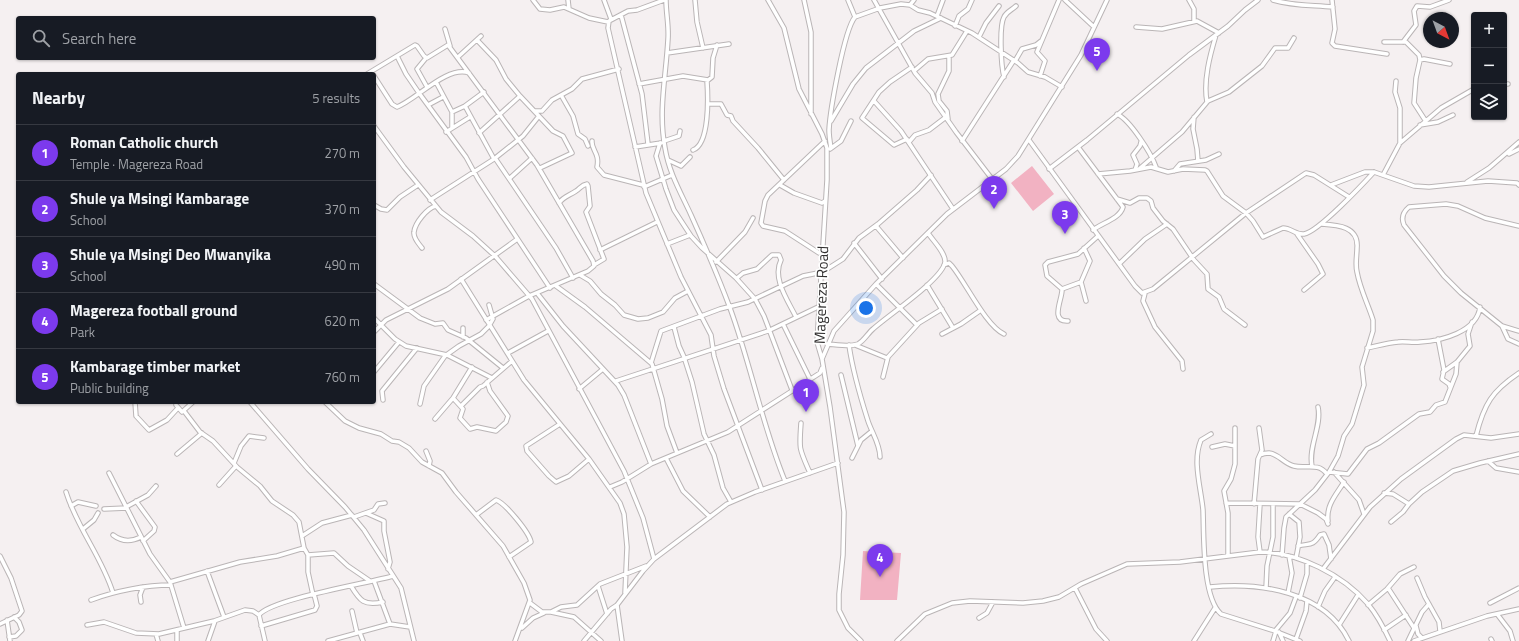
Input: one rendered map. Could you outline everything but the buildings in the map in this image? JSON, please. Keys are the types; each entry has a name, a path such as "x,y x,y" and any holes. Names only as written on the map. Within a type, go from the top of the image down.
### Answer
{"street":[{"path":"532,0 540,9 550,10 561,7 589,18 610,21 628,11 637,10 665,0 668,37 663,81 663,142 672,175 710,256 730,307 769,437 785,481"},
{"path":"568,0 568,9"},
{"path":"604,0 610,21 643,186 657,222 688,291 709,331 721,378 762,490"},
{"path":"694,0 702,48"},
{"name":"Magereza Road","path":"768,0 784,28 799,89 829,149 821,252 817,342 828,389 844,512 843,555 838,603 844,622 861,641"},
{"path":"804,0 811,32 811,114"},
{"path":"829,149 830,123 842,57 848,30 854,17 848,0"},
{"path":"874,0 880,8 914,71 931,91 935,102 962,141 992,179"},
{"path":"910,5 914,0"},
{"path":"830,123 841,103 862,73 872,63 899,44 914,31 939,17 943,0"},
{"path":"955,26 959,16 968,10 972,0"},
{"path":"1040,76 1046,61 1037,53 1059,0"},
{"path":"1065,0 1094,27"},
{"path":"822,359 827,344 842,321 876,284 953,209 1011,164 1029,140 1062,87 1107,0"},
{"path":"1189,0 1194,9 1194,21"},
{"path":"1049,169 1218,34 1258,0"},
{"path":"1273,0 1293,6 1303,2 1333,7"},
{"path":"1332,0 1335,29 1332,43 1335,46 1387,54"},
{"path":"1403,42 1416,25 1414,11 1417,6 1430,7 1449,0"},
{"path":"854,17 880,8 900,4 910,5 918,10 939,17 979,37 1014,60 1028,72 1062,87"},
{"path":"979,37 986,23 999,6"},
{"path":"1004,77 1001,51 1002,21 1006,13 1016,6"},
{"path":"621,15 647,122 648,144"},
{"path":"1136,27 1166,29 1199,21 1218,34"},
{"path":"445,29 451,49"},
{"path":"914,71 928,60 949,56 954,52 967,31"},
{"path":"1207,102 1206,92 1209,63 1218,34"},
{"path":"458,57 481,36"},
{"path":"1136,170 1182,132 1207,102 1233,89 1264,64 1275,48 1288,48 1294,38"},
{"path":"477,40 496,60 503,73 520,96 553,131 562,134 572,152 540,168"},
{"path":"962,141 1022,49 1036,45 1041,41"},
{"path":"1384,42 1403,42 1412,46 1419,55 1420,60 1416,78 1414,103 1425,120"},
{"path":"667,53 729,44"},
{"path":"376,72 397,56 416,45 426,58"},
{"path":"427,87 417,69 426,58 446,45 458,57 540,168 594,265"},
{"path":"694,150 700,146 703,139 708,104 708,80 712,77 713,58 717,45"},
{"path":"397,56 406,74 446,132 466,157 473,172 516,240 550,288"},
{"path":"947,119 947,111 939,101 938,94 949,71 949,56"},
{"path":"1420,60 1450,64"},
{"path":"912,67 888,84 878,94 862,119 894,145 908,141 947,119"},
{"path":"534,110 542,111 552,100 572,89 583,78 619,69"},
{"path":"376,78 396,107 399,107 436,82 462,71 470,73"},
{"path":"639,84 663,81 683,76 708,80"},
{"path":"1396,81 1395,92 1400,108 1400,143"},
{"path":"436,82 452,112 452,127"},
{"path":"1383,175 1400,143 1425,120 1447,104 1471,91"},
{"path":"452,112 465,106 484,92"},
{"path":"561,95 573,116 578,134 585,139 588,146"},
{"path":"479,133 501,115 520,96"},
{"path":"428,106 444,97"},
{"path":"874,101 898,126 953,209"},
{"path":"708,104 721,104 728,115 731,116 784,180"},
{"path":"465,106 479,133 556,248 573,278"},
{"path":"1117,114 1128,123 1152,157 1156,167"},
{"path":"430,200 495,158 519,138 539,116"},
{"path":"1195,116 1193,129 1198,150 1198,162"},
{"path":"1419,125 1438,122 1453,116"},
{"path":"446,132 470,117"},
{"path":"829,149 841,141 851,121"},
{"path":"376,129 418,185 445,217 472,236 495,256 529,296 579,389 600,424 627,478 643,518 654,559"},
{"path":"635,147 663,142 679,136 680,131"},
{"path":"592,140 592,145 598,157 598,168 603,174 643,186 672,175"},
{"path":"1029,140 1138,290 1145,293"},
{"path":"821,252 819,253 785,232 762,225 766,198 825,141"},
{"path":"663,142 655,153 670,201 690,235 716,262 736,278 755,298 792,390"},
{"path":"1136,170 1137,164 1133,155 1140,146 1141,142"},
{"path":"1466,183 1506,155 1519,142"},
{"path":"1078,146 1122,207 1122,210 1109,221 1093,230"},
{"path":"1506,155 1519,149"},
{"path":"1174,171 1180,164 1206,160 1219,154"},
{"path":"668,160 681,166 690,157"},
{"path":"510,178 532,158"},
{"path":"1098,174 1156,167 1168,172 1186,169 1207,170 1223,196 1246,213 1263,237 1283,228 1296,233 1308,233 1321,224 1374,172"},
{"path":"1331,185 1360,173 1374,172 1414,186 1429,187 1488,181 1516,183 1519,185"},
{"path":"1183,369 1182,361 1156,327 1144,301 1145,293 1246,213 1306,173 1314,175 1349,197"},
{"path":"651,363 660,332 701,316 755,298 805,276 818,273 820,270 821,273 824,272 843,259 854,243 917,190 931,175"},
{"path":"486,320 529,296 556,286 590,270 594,265 604,259 586,212 590,206 588,186 584,184 576,191 565,196 559,203"},
{"path":"376,206 381,210 387,210 400,196 418,185"},
{"path":"780,185 815,201 822,203 825,201"},
{"path":"1117,199 1130,203 1139,198 1149,199 1153,204 1153,208 1173,230 1192,257 1207,274 1207,287 1219,296 1224,309 1245,324"},
{"path":"1519,226 1485,218 1458,206 1446,204 1417,205 1408,207 1404,211 1402,220 1404,225 1438,268 1461,293 1502,326 1508,339 1519,344"},
{"path":"422,248 416,240 414,232 418,223 428,210 436,206"},
{"path":"716,262 745,232 753,218"},
{"path":"600,250 657,222"},
{"path":"1119,264 1145,239 1167,224"},
{"path":"1282,554 1286,517 1319,486 1329,472 1338,456 1344,436 1352,424 1364,385 1362,367 1373,332 1374,323 1356,272 1356,238 1352,232 1344,227 1321,224"},
{"path":"876,226 903,258"},
{"path":"928,233 944,256 944,265"},
{"path":"1296,233 1318,264 1323,274 1304,290"},
{"path":"667,244 690,235"},
{"path":"1062,289 1048,277 1045,264 1077,254 1098,236"},
{"path":"376,330 386,320 443,291 516,240"},
{"path":"854,243 882,279"},
{"path":"1084,248 1090,261 1081,282 1086,301"},
{"path":"736,278 743,273 757,269 770,256 777,254 781,258 777,266 781,287 796,317"},
{"path":"851,345 860,342 873,329 927,285 944,265 950,263 980,310 995,328 1004,334"},
{"path":"580,275 590,281 601,294 615,305 624,315 638,319 648,318 663,312 675,298 688,291"},
{"path":"461,279 524,380 589,459 620,502 624,514 627,547 625,594"},
{"path":"1062,289 1081,282"},
{"path":"876,284 917,325"},
{"path":"376,285 395,299 406,310 424,320 435,324 443,324 448,330 469,340 503,368"},
{"path":"927,285 953,328"},
{"path":"556,286 584,307 651,363 654,368 662,399 667,426 677,453"},
{"path":"1062,289 1057,310 1062,319 1068,321"},
{"path":"537,293 562,326 616,381 624,395 651,464"},
{"path":"420,404 424,385 447,355 469,340 481,334 490,326 492,317 489,305"},
{"path":"616,381 768,331 818,307"},
{"path":"1367,348 1399,342 1419,342 1438,339 1455,334 1472,322 1477,316 1480,307"},
{"path":"883,377 887,358 917,325 942,309"},
{"path":"942,334 964,323 980,310"},
{"path":"376,320 399,342 406,346 447,355 492,378"},
{"path":"1443,372 1458,362 1470,346 1468,334 1472,322"},
{"path":"783,324 810,379"},
{"path":"1502,326 1519,331"},
{"path":"674,327 693,385 698,414 716,460 724,488 731,502"},
{"path":"463,328 463,337"},
{"path":"508,353 548,331"},
{"path":"1438,339 1443,372 1442,380 1448,384 1450,388"},
{"path":"376,370 399,342"},
{"path":"827,344 862,347 887,358"},
{"path":"851,345 852,364 872,431 879,448 880,457"},
{"path":"382,400 382,391 417,348"},
{"path":"461,406 480,387 512,361"},
{"path":"1329,472 1346,475 1350,473 1367,450 1420,414 1430,412 1436,405 1445,402 1456,374 1458,362"},
{"path":"435,419 453,398 472,367"},
{"path":"610,487 651,464 739,426 820,373 822,368"},
{"path":"579,389 604,369"},
{"path":"1476,436 1482,417 1493,394 1498,388 1519,373"},
{"path":"841,375 858,446"},
{"path":"453,398 461,406 463,411 460,418 470,429 478,427 495,432 508,420 508,415 490,390 487,382"},
{"path":"134,404 136,416 149,430 167,420 178,408"},
{"path":"177,404 178,408 184,411 202,433 213,441 235,465 260,486 276,505 296,518 299,522 304,548 308,556 308,572 317,606 315,610 261,626"},
{"path":"184,411 191,404"},
{"path":"252,404 308,469 353,516 402,592 414,641"},
{"path":"328,404 343,419 359,428 381,434 391,441 398,441 429,466 444,474 454,490 501,543 526,589 530,604 515,641"},
{"path":"1312,466 1316,430 1319,420 1318,407"},
{"path":"801,423 799,438 800,451 810,473"},
{"path":"560,424 526,446 527,451 556,481 569,476 589,459"},
{"path":"1228,556 1226,503 1224,491 1231,479 1235,464 1235,428"},
{"path":"1254,504 1259,456 1262,450 1259,428"},
{"path":"852,458 861,440 872,431"},
{"path":"177,454 202,433"},
{"path":"1211,434 1203,438 1200,443 1197,464 1203,511 1204,559 1216,608 1221,614 1277,631 1298,640 1306,611 1307,601"},
{"path":"1324,569 1364,514 1384,493 1412,470 1456,439 1464,436 1496,438 1519,434"},
{"path":"219,485 235,465 242,446 249,436 264,438"},
{"path":"1212,447 1224,444 1235,446"},
{"path":"426,451 430,460 429,466"},
{"path":"1259,456 1269,453 1278,456 1285,463 1296,466 1312,466 1329,472 1345,483 1359,500 1364,514"},
{"path":"1391,522 1401,514 1419,494 1447,474 1488,460 1519,454"},
{"path":"666,458 683,490 710,517"},
{"path":"1488,460 1496,468 1519,472"},
{"path":"584,641 607,614 617,605 654,559 731,502 785,481 838,463"},
{"path":"109,473 154,561 171,583 184,628"},
{"path":"1226,503 1273,505 1300,504 1318,513 1328,523 1327,515 1330,501 1345,483 1346,475"},
{"path":"104,509 127,507 148,496 156,486"},
{"path":"66,492 71,506 102,565 113,593"},
{"path":"1384,493 1393,494 1409,504"},
{"path":"476,515 496,500 501,503 522,526 531,542 509,557"},
{"path":"113,535 120,540 133,541 142,539 154,531 156,527 136,501"},
{"path":"71,506 78,502 96,506"},
{"path":"302,536 322,524 366,513 375,510 378,504 385,503"},
{"path":"1260,504 1258,541 1260,552"},
{"path":"1266,588 1267,566 1273,537 1273,505"},
{"path":"83,528 94,520 98,512"},
{"path":"366,513 384,521 384,532 390,562 388,569"},
{"path":"1289,514 1300,522 1296,558"},
{"path":"1298,546 1312,544 1320,535 1324,534 1329,544 1331,559"},
{"path":"91,600 113,593 155,584 171,583 262,557 277,556 304,548"},
{"path":"897,641 917,620 938,607 961,601 1023,603 1043,601 1059,597 1127,564 1204,559 1260,552 1282,554 1324,569 1368,604 1390,641"},
{"path":"308,556 334,553 348,566 372,581 383,602 390,624"},
{"path":"0,556 11,578 22,612 0,624"},
{"path":"1288,593 1292,573 1289,556"},
{"path":"1273,641 1277,631 1290,614 1298,598 1307,572 1307,562"},
{"path":"519,630 532,618 561,607 578,604 598,586 648,565"},
{"path":"1368,604 1388,588 1400,574 1414,567"},
{"path":"207,572 224,618"},
{"path":"259,615 266,609 314,595 393,576"},
{"path":"1318,607 1325,591 1335,577"},
{"path":"1417,578 1439,622 1440,632"},
{"path":"1210,587 1242,585 1288,593 1318,607 1338,625 1349,641"},
{"path":"351,586 357,596 368,604 383,602"},
{"path":"598,586 607,614"},
{"path":"141,602 140,595 143,587"},
{"path":"1075,588 1096,630 1107,641"},
{"path":"1388,588 1422,638"},
{"path":"1490,603 1519,588"},
{"path":"1338,625 1358,595"},
{"path":"979,618 987,613 993,602"},
{"path":"530,604 544,613"},
{"path":"1408,641 1422,612 1429,604"},
{"path":"617,605 622,641"},
{"path":"1194,641 1216,608"},
{"path":"1414,641 1497,614 1519,609"},
{"path":"88,625 104,622 136,632 156,634 215,621 245,610 253,611 259,615 265,641"},
{"path":"352,611 358,633 363,641"},
{"path":"551,612 572,616 601,641"},
{"path":"1497,614 1510,631 1513,641"},
{"path":"1384,630 1406,615"},
{"path":"7,620 7,630 10,639 22,630 19,622 14,617"},
{"path":"208,641 215,621"},
{"path":"328,641 390,624 410,627"},
{"path":"177,630 177,641"},
{"path":"1277,631 1283,641"},
{"path":"156,634 158,641"},
{"path":"1429,636 1431,641"}],"shaded area":[{"path":"1032,166 1054,194 1033,211 1011,183"},
{"path":"863,551 901,553 897,600 860,600"}],"place":[{"name":"Kambarage timber market","path":"1097,71"},
{"name":"Shule ya Msingi Kambarage","path":"994,209"},
{"name":"Shule ya Msingi Deo Mwanyika","path":"1065,234"},
{"name":"Roman Catholic church","path":"806,412"},
{"name":"Magereza football ground","path":"880,577"}]}
